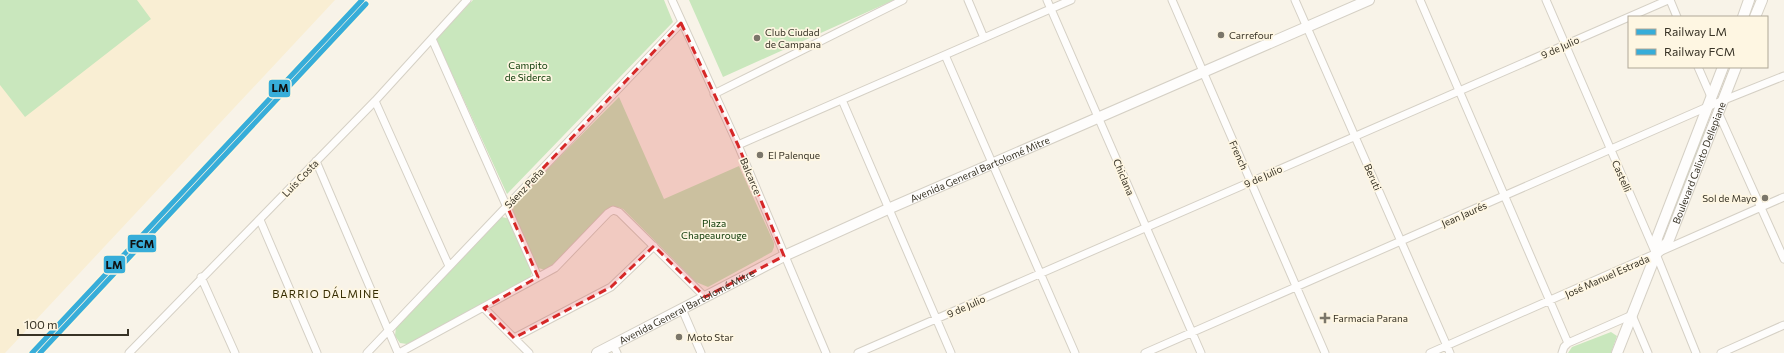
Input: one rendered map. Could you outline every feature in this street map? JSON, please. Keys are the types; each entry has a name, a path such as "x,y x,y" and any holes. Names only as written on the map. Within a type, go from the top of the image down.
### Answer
{"main road":[{"name":"Avenida General Bartolomé Mitre","path":"597,353 615,349 682,309 784,256 888,209 1369,0"},
{"path":"1743,16 1749,0"},
{"path":"1755,16 1762,0"},
{"name":"Boulevard Calixto Dellepiane","path":"1618,353 1656,254 1668,242 1715,105 1723,68"},
{"name":"Boulevard Calixto Dellepiane","path":"1715,105 1735,68"}],"street":[{"name":"Luis Costa","path":"129,353 201,277 260,220 316,160 375,101 467,0"},
{"name":"Balcarce","path":"672,0 681,23 738,145 826,353"},
{"path":"714,94 903,0"},
{"path":"968,0 984,38"},
{"name":"Chiclana","path":"1047,0 1201,353"},
{"path":"738,145 1070,0"},
{"name":"French","path":"1172,0 1325,353"},
{"name":"Beruti","path":"1296,0 1450,353"},
{"path":"1420,0 1568,343"},
{"name":"Castelli","path":"1546,0 1656,254 1696,353"},
{"path":"1669,0 1677,16"},
{"name":"9 de Julio","path":"1632,16 1669,0"},
{"name":"9 de Julio","path":"858,353 1628,18"},
{"name":"Sáenz Peña","path":"367,353 681,23"},
{"path":"432,39 538,277"},
{"path":"945,55 1075,353"},
{"path":"1698,68 1784,259"},
{"name":"Jean Jaurés","path":"1145,353 1784,76"},
{"path":"842,100 951,353"},
{"path":"375,101 449,266"},
{"path":"316,160 399,353 555,268 608,213 613,210 619,212 705,297"},
{"name":"José Manuel Estrada","path":"1430,353 1784,197"},
{"path":"260,220 318,353"},
{"path":"514,338 611,287 654,246"},
{"path":"201,277 235,353"},
{"path":"484,308 529,353"},
{"path":"682,309 701,353"},
{"path":"1562,353 1564,347 1568,343 1632,315 1648,353"},
{"path":"1720,353 1784,326"}],"highlighted area":[{"path":"681,23 738,145 784,256 705,297 654,246 611,287 514,338 484,308 538,277 507,206"}],"shaded area":[{"path":"0,0 335,0 5,353 0,353"}],"green space":[{"path":"0,0 137,0 151,19 25,117 0,85"},
{"name":"Campito de Siderca","path":"473,0 664,0 673,22 507,194 436,39"},
{"name":"Club Ciudad de Campana","path":"689,0 894,0 723,77"},
{"name":"Plaza Chapeaurouge","path":"619,97 664,199 739,166 774,243 772,252 708,287 696,282 623,209 614,207 606,210 554,265 546,270 538,268 512,213 515,202"},
{"path":"1703,130 1708,132 1672,225 1667,223"},
{"path":"502,217 510,219 531,269 532,273 529,279 413,342 407,344 400,343 395,336 396,327"},
{"path":"1611,332 1617,336 1611,353 1568,353 1572,347"}],"rail line":[{"name":"LM","path":"32,353 362,0"},
{"name":"FCM","path":"40,353 366,4"}],"place":[{"name":"Carrefour","path":"1221,35"},
{"name":"Club Ciudad de Campana","path":"757,38"},
{"name":"El Palenque","path":"760,155"},
{"name":"Sol de Mayo","path":"1765,198"},
{"name":"Farmacia Parana","path":"1325,318"},
{"name":"Moto Star","path":"679,337"}],"district":[{"name":"BARRIO DÁLMINE","path":"326,293"}]}
